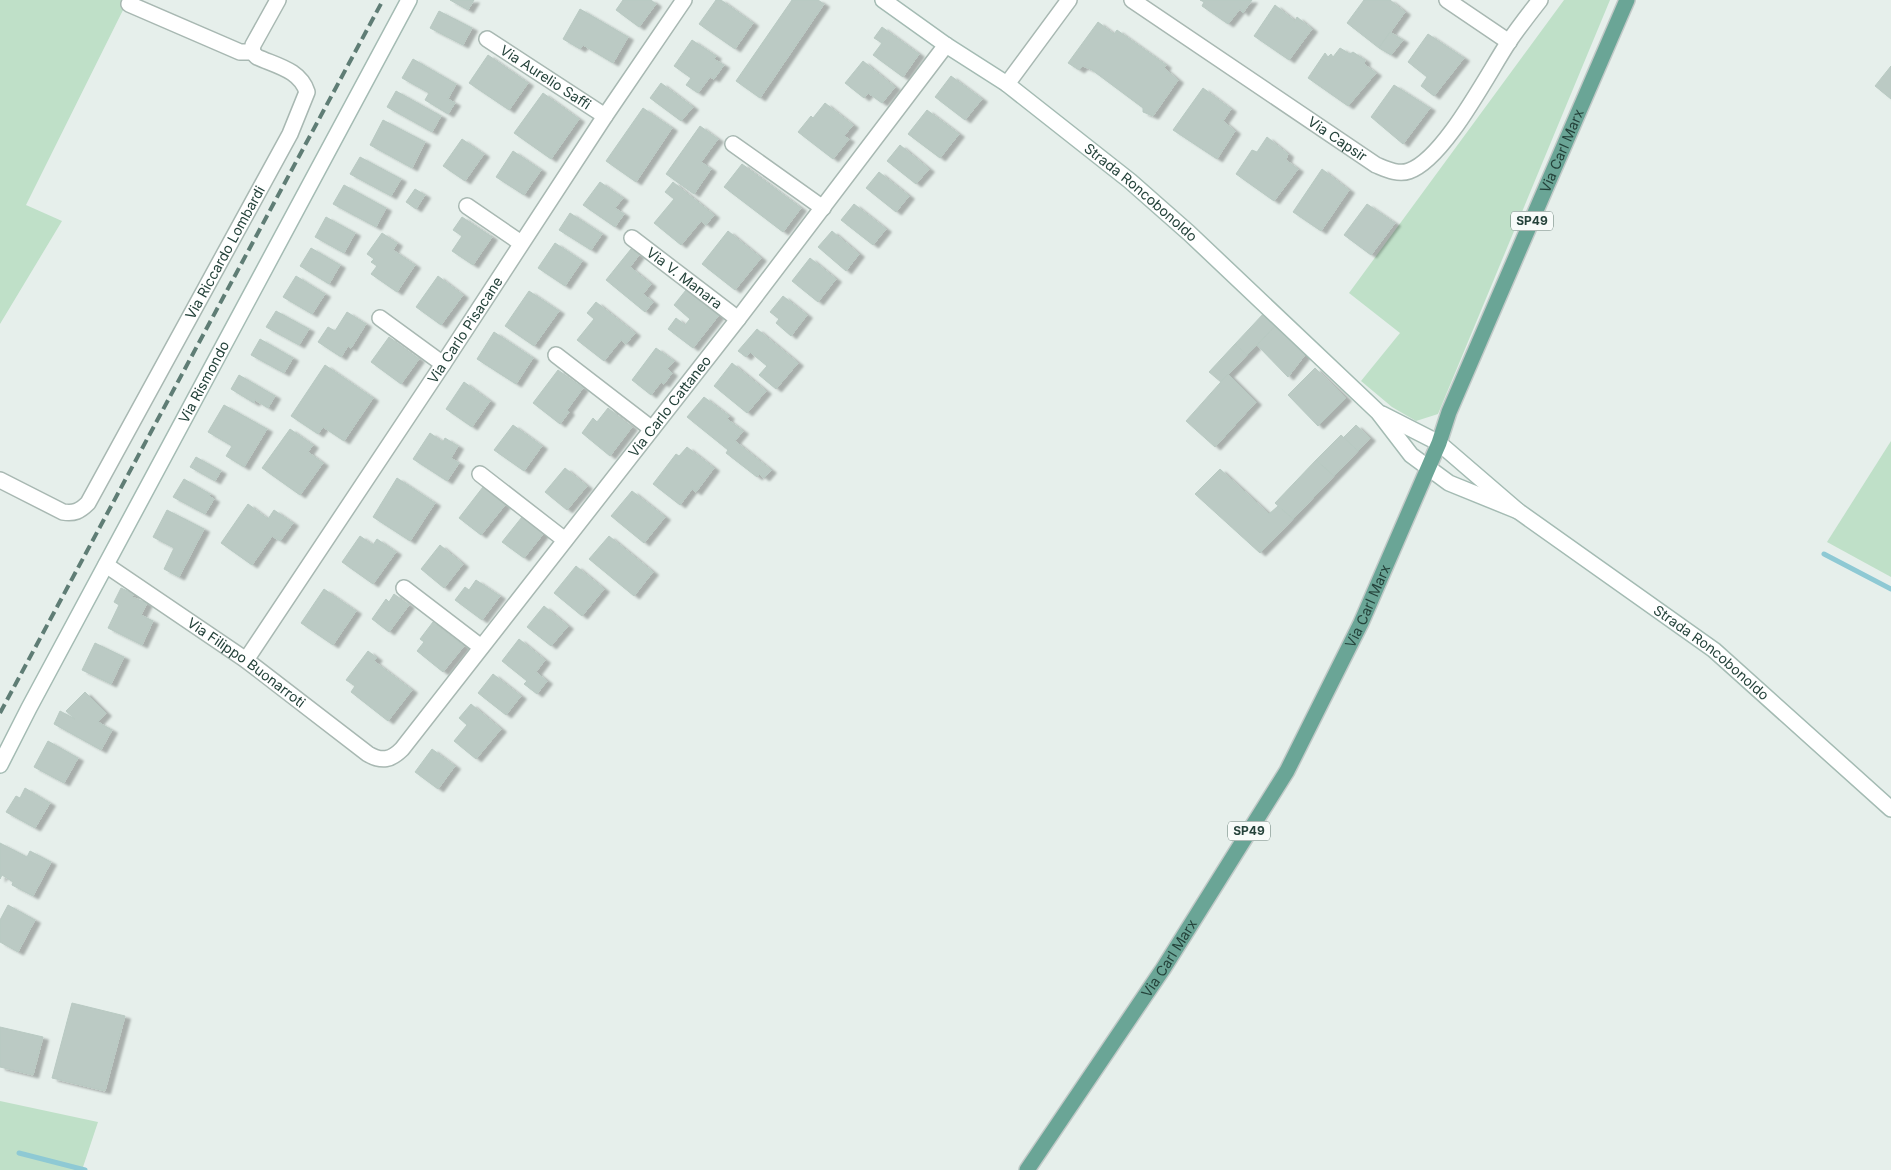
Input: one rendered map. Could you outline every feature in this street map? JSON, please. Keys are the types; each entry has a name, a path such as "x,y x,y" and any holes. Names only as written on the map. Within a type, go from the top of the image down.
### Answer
{"main road":[{"name":"Via Carl Marx","path":"1027,1170 1163,969 1287,771 1361,623 1439,443 1449,412 1627,0"}],"street":[{"path":"252,52 253,45 278,0"},
{"name":"Via Rismondo","path":"0,765 409,0"},
{"name":"Via Carlo Pisacane","path":"246,660 605,116 684,0"},
{"name":"Strada Roncobonoldo","path":"883,0 946,45 1007,84 1137,187 1196,240 1378,412 1411,455 1450,483 1518,511"},
{"path":"1007,84 1069,0"},
{"name":"Via Capsir","path":"1132,0 1376,165 1403,172 1412,170 1432,156 1449,137 1509,42 1540,0"},
{"path":"1447,0 1509,42"},
{"name":"Via Riccardo Lombardi","path":"0,480 63,512 72,513 81,510 88,503 285,142 303,106 307,92 298,76 257,57 252,52 240,52 129,4"},
{"name":"Via Aurelio Saffi","path":"487,39 605,116"},
{"name":"Via Carlo Cattaneo","path":"386,760 402,749 738,319 946,45"},
{"path":"733,144 823,208"},
{"path":"467,206 521,244"},
{"name":"Via V. Manara","path":"632,238 738,319"},
{"path":"380,318 443,364"},
{"path":"556,355 652,429"},
{"name":"Strada Roncobonoldo","path":"1378,412 1439,443 1518,511 1714,650 1891,809"},
{"path":"480,474 565,540"},
{"name":"Via Filippo Buonarroti","path":"106,565 246,660 368,754 381,760 386,760"},
{"path":"404,588 481,647"}],"green space":[{"path":"0,0 128,0 26,205 62,221 0,324"},
{"path":"1564,0 1610,0 1438,414 1416,421 1392,407 1361,381 1400,333 1349,293"},
{"path":"1891,441 1891,577 1827,542"},
{"path":"0,1101 98,1122 82,1170 0,1170"}],"building":[{"path":"450,0 474,0 468,10"},
{"path":"623,0 651,0 656,4 639,27 616,10"},
{"path":"716,0 721,0 753,23 735,49 699,24"},
{"path":"792,0 818,0 824,4 760,98 736,81"},
{"path":"1200,0 1252,0 1243,13 1240,9 1228,24 1202,6 1204,2"},
{"path":"1364,0 1390,0 1405,12 1379,48 1347,23"},
{"path":"1275,5 1295,21 1297,17 1312,29 1289,60 1254,36"},
{"path":"580,9 628,37 613,63 583,45 580,49 563,39"},
{"path":"439,11 472,28 463,45 430,28"},
{"path":"1098,22 1114,34 1117,30 1166,65 1164,68 1178,80 1153,116 1143,112 1143,108 1092,70 1083,66 1079,70 1068,63"},
{"path":"882,27 919,54 903,77 873,55 882,43 874,38"},
{"path":"1390,32 1403,40 1391,55 1379,48"},
{"path":"1428,34 1464,58 1434,96 1421,86 1427,77 1408,62"},
{"path":"692,40 716,56 714,59 724,65 714,79 710,77 698,93 686,85 691,78 674,66"},
{"path":"1340,48 1350,54 1353,52 1365,60 1364,64 1376,73 1348,106 1308,78 1325,53 1328,57 1331,54 1333,57"},
{"path":"488,55 528,83 509,110 469,83"},
{"path":"413,59 456,84 448,99 455,103 448,114 425,100 429,93 402,78"},
{"path":"863,61 895,87 882,103 868,93 864,98 845,83"},
{"path":"1891,66 1891,99 1875,86"},
{"path":"951,76 982,99 965,120 935,97"},
{"path":"661,83 693,107 681,121 650,98"},
{"path":"1394,85 1430,108 1403,144 1371,117"},
{"path":"1203,88 1231,109 1223,121 1235,131 1217,159 1173,130"},
{"path":"396,91 441,116 432,132 387,107"},
{"path":"543,93 579,119 551,159 514,133"},
{"path":"825,103 853,125 844,136 849,139 833,159 798,132"},
{"path":"643,108 672,128 636,182 606,161"},
{"path":"927,110 959,134 940,158 908,134"},
{"path":"383,120 425,142 412,168 370,145"},
{"path":"700,126 718,139 701,162 711,169 694,194 666,174"},
{"path":"1267,137 1288,154 1286,160 1298,169 1274,201 1236,174 1252,150 1257,152"},
{"path":"462,139 484,154 465,181 443,166"},
{"path":"900,145 929,169 916,184 887,161"},
{"path":"513,151 541,170 524,195 496,177"},
{"path":"360,157 401,179 391,196 350,174"},
{"path":"742,164 801,208 783,232 724,187"},
{"path":"1322,169 1349,190 1321,231 1293,212"},
{"path":"879,172 909,196 896,212 866,188"},
{"path":"600,182 623,198 615,208 624,214 615,227 583,205"},
{"path":"673,182 714,215 706,225 701,221 681,245 654,223 674,199 665,192"},
{"path":"344,185 386,208 376,227 333,204"},
{"path":"415,189 425,195 416,209 406,202"},
{"path":"854,204 886,229 873,245 841,220"},
{"path":"1367,204 1395,223 1371,255 1344,235"},
{"path":"570,213 602,234 591,250 559,230"},
{"path":"326,217 355,233 344,253 315,237"},
{"path":"462,217 492,237 473,265 452,251 462,236 453,230"},
{"path":"728,231 761,258 735,290 702,264"},
{"path":"832,231 859,254 846,271 818,247"},
{"path":"382,233 397,243 393,250 415,265 397,292 371,274 377,266 371,262 374,259 367,254"},
{"path":"555,243 582,261 565,286 538,268"},
{"path":"311,248 340,265 329,284 300,266"},
{"path":"631,249 639,255 630,267 651,284 643,294 653,302 645,312 606,280"},
{"path":"810,258 836,279 818,302 792,281"},
{"path":"296,276 325,294 312,314 283,297"},
{"path":"438,276 463,295 441,325 416,307"},
{"path":"686,290 719,315 693,348 668,329 676,318 685,325 690,319 674,305"},
{"path":"529,291 559,311 534,346 505,326"},
{"path":"783,296 807,315 791,336 776,323 779,319 770,312"},
{"path":"596,302 635,333 626,344 621,340 604,361 577,340 594,319 587,313"},
{"path":"276,311 309,329 299,345 266,327"},
{"path":"347,312 366,324 351,348 348,346 341,357 318,342 328,327 335,331"},
{"path":"1265,312 1278,323 1247,355 1235,344"},
{"path":"1278,323 1308,351 1288,377 1257,345"},
{"path":"757,329 798,363 776,389 759,375 767,366 750,352 746,357 738,351"},
{"path":"494,332 533,358 516,384 477,359"},
{"path":"389,337 419,359 401,384 371,362"},
{"path":"260,339 293,358 284,373 251,355"},
{"path":"1235,344 1247,355 1221,382 1209,372"},
{"path":"656,348 674,361 667,369 672,373 664,384 661,382 651,395 632,380"},
{"path":"732,363 766,391 747,413 714,386"},
{"path":"325,365 373,398 344,441 323,427 318,434 291,416"},
{"path":"1315,368 1346,398 1318,426 1288,395"},
{"path":"558,370 583,388 567,410 569,412 560,424 533,403"},
{"path":"1228,374 1256,402 1215,447 1186,421"},
{"path":"239,375 275,396 268,408 255,400 254,403 231,389"},
{"path":"464,382 490,401 472,427 446,409"},
{"path":"704,397 729,416 727,419 743,431 735,441 771,470 764,478 759,474 757,477 726,453 728,450 687,417"},
{"path":"224,405 267,429 244,467 226,456 232,446 208,432"},
{"path":"608,408 632,427 610,456 582,433 593,418 597,422"},
{"path":"513,425 542,446 524,471 494,450"},
{"path":"1356,425 1370,438 1358,451 1343,438"},
{"path":"290,429 313,445 308,452 323,463 300,495 262,468"},
{"path":"430,433 443,442 445,438 458,446 451,458 459,463 447,481 413,459"},
{"path":"1341,435 1358,451 1334,476 1316,460"},
{"path":"687,447 714,468 696,492 692,489 680,505 653,484 676,454 679,456"},
{"path":"196,457 221,471 215,481 190,467"},
{"path":"1316,460 1334,476 1293,519 1275,503"},
{"path":"565,468 587,486 567,510 545,492"},
{"path":"1220,469 1269,514 1278,506 1293,519 1260,553 1195,494"},
{"path":"397,478 435,503 410,541 373,517"},
{"path":"184,479 210,494 209,496 214,499 205,514 173,497"},
{"path":"483,487 505,505 481,535 459,518"},
{"path":"632,491 665,517 644,543 611,516"},
{"path":"248,504 268,519 274,510 293,523 280,541 272,536 252,565 221,543"},
{"path":"167,510 204,529 179,577 164,569 174,548 153,537"},
{"path":"522,517 544,533 524,558 502,542"},
{"path":"360,536 373,545 377,539 396,552 373,584 342,562"},
{"path":"609,536 653,572 634,596 589,559"},
{"path":"440,545 463,564 444,588 421,569"},
{"path":"576,566 604,589 582,616 554,593"},
{"path":"476,580 500,596 482,620 455,600 465,587 469,590"},
{"path":"121,588 134,594 132,597 147,603 141,615 153,621 142,645 108,628 119,605 114,602"},
{"path":"324,589 356,611 333,645 301,623"},
{"path":"394,594 409,605 389,632 372,619 386,599 389,602"},
{"path":"544,606 568,626 551,646 527,627"},
{"path":"433,622 464,646 443,672 417,651 424,642 420,639"},
{"path":"519,639 545,660 536,672 547,681 537,694 524,684 527,681 502,661"},
{"path":"95,643 124,657 111,684 82,670"},
{"path":"368,651 377,658 374,661 412,690 388,721 351,692 355,686 346,680"},
{"path":"493,674 521,696 506,715 478,693"},
{"path":"85,692 106,713 98,722 112,730 101,750 54,724 60,711 75,719 66,711"},
{"path":"471,704 501,729 476,759 454,741 467,725 459,718"},
{"path":"48,741 78,758 64,783 34,767"},
{"path":"432,749 455,766 438,789 415,772"},
{"path":"25,788 50,803 35,828 6,812 16,796 20,798"},
{"path":"0,843 27,857 30,851 51,862 33,896 12,885 13,882 2,875 0,879"},
{"path":"8,905 35,920 18,952 0,942 0,920"},
{"path":"72,1003 125,1016 105,1091 52,1078"},
{"path":"0,1027 43,1037 33,1075 0,1067"}],"waterway":[{"path":"1824,554 1891,589"},
{"path":"19,1153 85,1170"}],"railway":[{"path":"0,713 383,0"}]}
